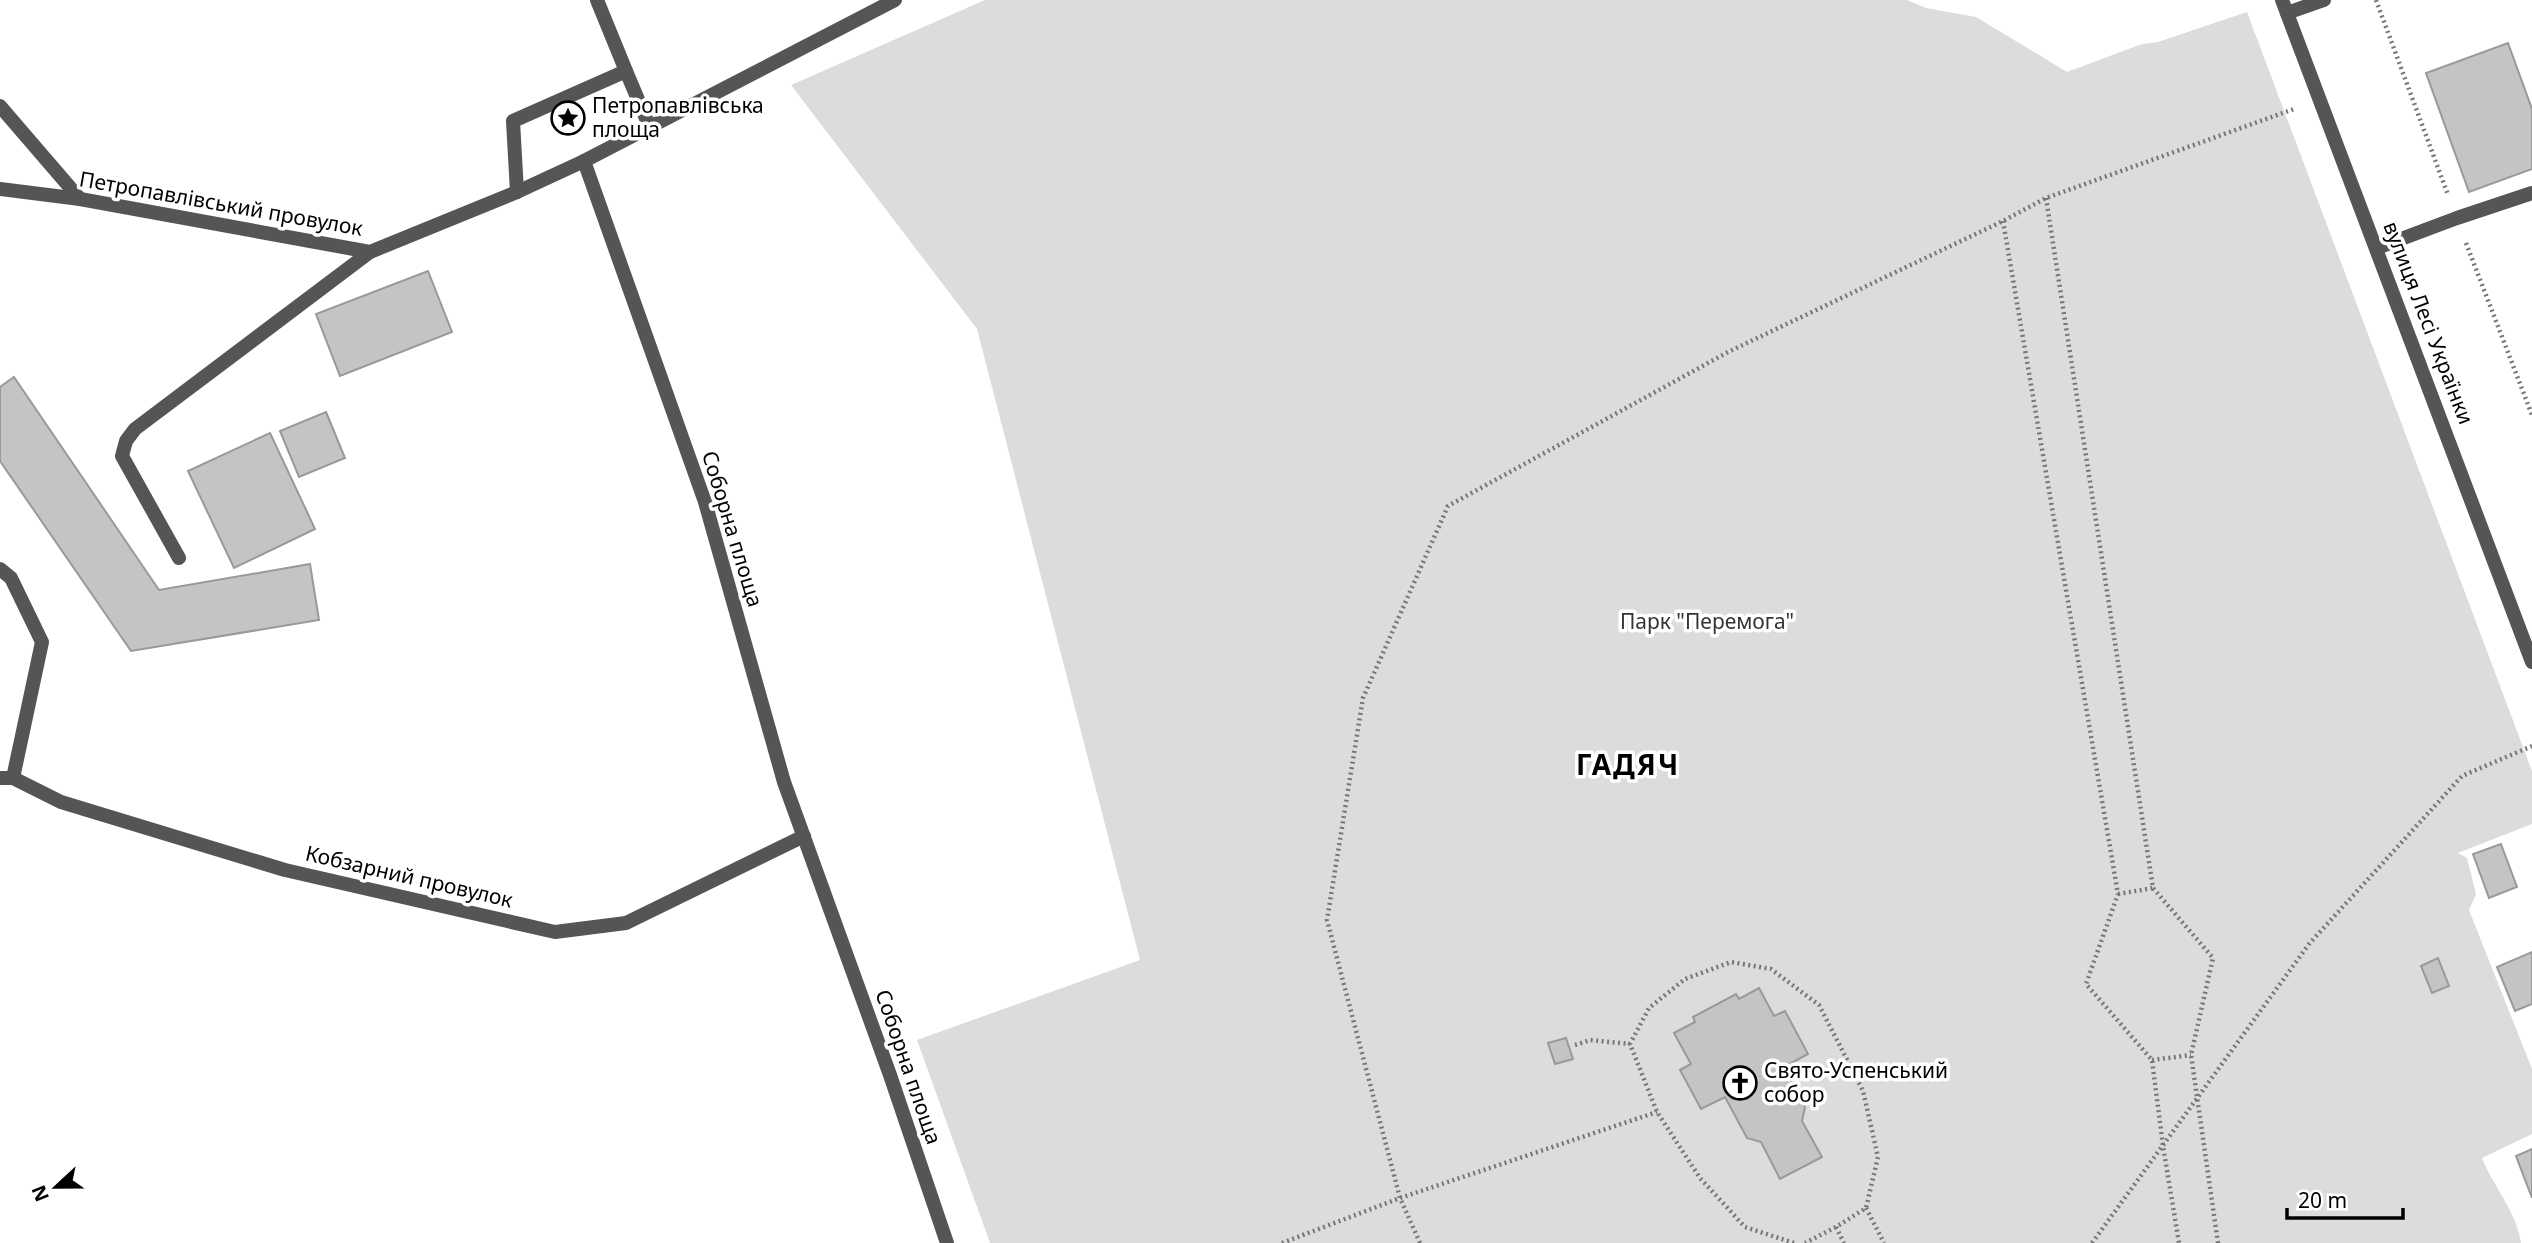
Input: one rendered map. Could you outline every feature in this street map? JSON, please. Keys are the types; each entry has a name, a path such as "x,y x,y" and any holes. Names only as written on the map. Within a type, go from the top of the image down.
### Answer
{"street":[{"path":"597,0 650,128"},
{"path":"583,160 895,0"},
{"path":"2285,6 2324,0"},
{"name":"вулиця Лесі Українки","path":"2285,6 2532,662"},
{"path":"517,192 513,121 626,71"},
{"path":"0,106 80,199"},
{"name":"Петропавлівський провулок","path":"0,189 80,199 370,252 517,192 583,160"},
{"name":"Соборна площа","path":"583,160 705,502 784,782 890,1075 947,1243"},
{"path":"2377,248 2532,193"},
{"path":"179,558 122,456 126,441 135,429 370,252"},
{"path":"0,569 11,578 42,642 7,778"},
{"name":"Кобзарний провулок","path":"7,778 61,802 285,870 555,932 626,923 804,836"}],"path":[{"path":"1420,1243 1400,1198 1327,920 1363,698 1448,506 1728,352 2046,198 2321,99"},
{"path":"2046,198 2153,888 2213,958 2191,1055 2218,1243"},
{"path":"2003,221 2118,894 2086,984 2152,1060 2179,1243"},
{"path":"2092,1243 2309,944 2462,776 2532,746"},
{"path":"2118,894 2153,888"},
{"path":"1794,1243 1745,1227 1700,1178 1657,1112 1630,1044 1649,1008 1685,979 1731,962 1771,969 1819,1005 1863,1091 1878,1157 1866,1208 1884,1243"},
{"path":"1575,1045 1590,1040 1630,1044"},
{"path":"2152,1060 2191,1055"},
{"path":"1282,1243 1400,1198 1657,1112"},
{"path":"1805,1243 1866,1208"},
{"path":"1836,1227 1844,1243"}],"green space":[{"name":"Парк \"Перемога\"","path":"985,0 1907,0 1926,8 1976,17 2067,72 2142,44 2158,42 2247,12 2532,771 2532,824 2458,853 2467,858 2476,894 2469,910 2532,1069 2532,1134 2482,1158 2510,1210 2521,1243 990,1243 917,1040 1140,960 977,329 791,85"}],"building":[{"path":"2508,43 2532,109 2532,169 2469,192 2426,73"},
{"path":"428,271 452,332 340,376 316,314"},
{"path":"14,377 159,590 310,564 319,620 131,651 0,461 0,387"},
{"path":"326,412 345,458 299,477 280,431"},
{"path":"270,433 315,529 234,568 188,471"},
{"path":"2501,844 2517,887 2489,898 2473,854"},
{"path":"2532,952 2532,1004 2515,1011 2497,967"},
{"path":"2438,958 2449,986 2432,993 2421,966"},
{"name":"Свято-Успенський собор","path":"1759,988 1774,1016 1785,1011 1808,1054 1784,1067 1805,1107 1802,1121 1822,1157 1780,1179 1761,1142 1747,1138 1725,1097 1701,1109 1680,1070 1691,1064 1674,1033 1695,1022 1693,1017 1736,994 1739,999"},
{"path":"1566,1038 1573,1059 1555,1064 1548,1043"},
{"path":"2532,1149 2532,1198 2516,1156"}],"place":[{"name":"Петропавлівська площа","path":"568,118"},
{"name":"Свято-Успенський собор","path":"1740,1083"}],"district":[{"name":"ГАДЯЧ","path":"1628,765"}]}
